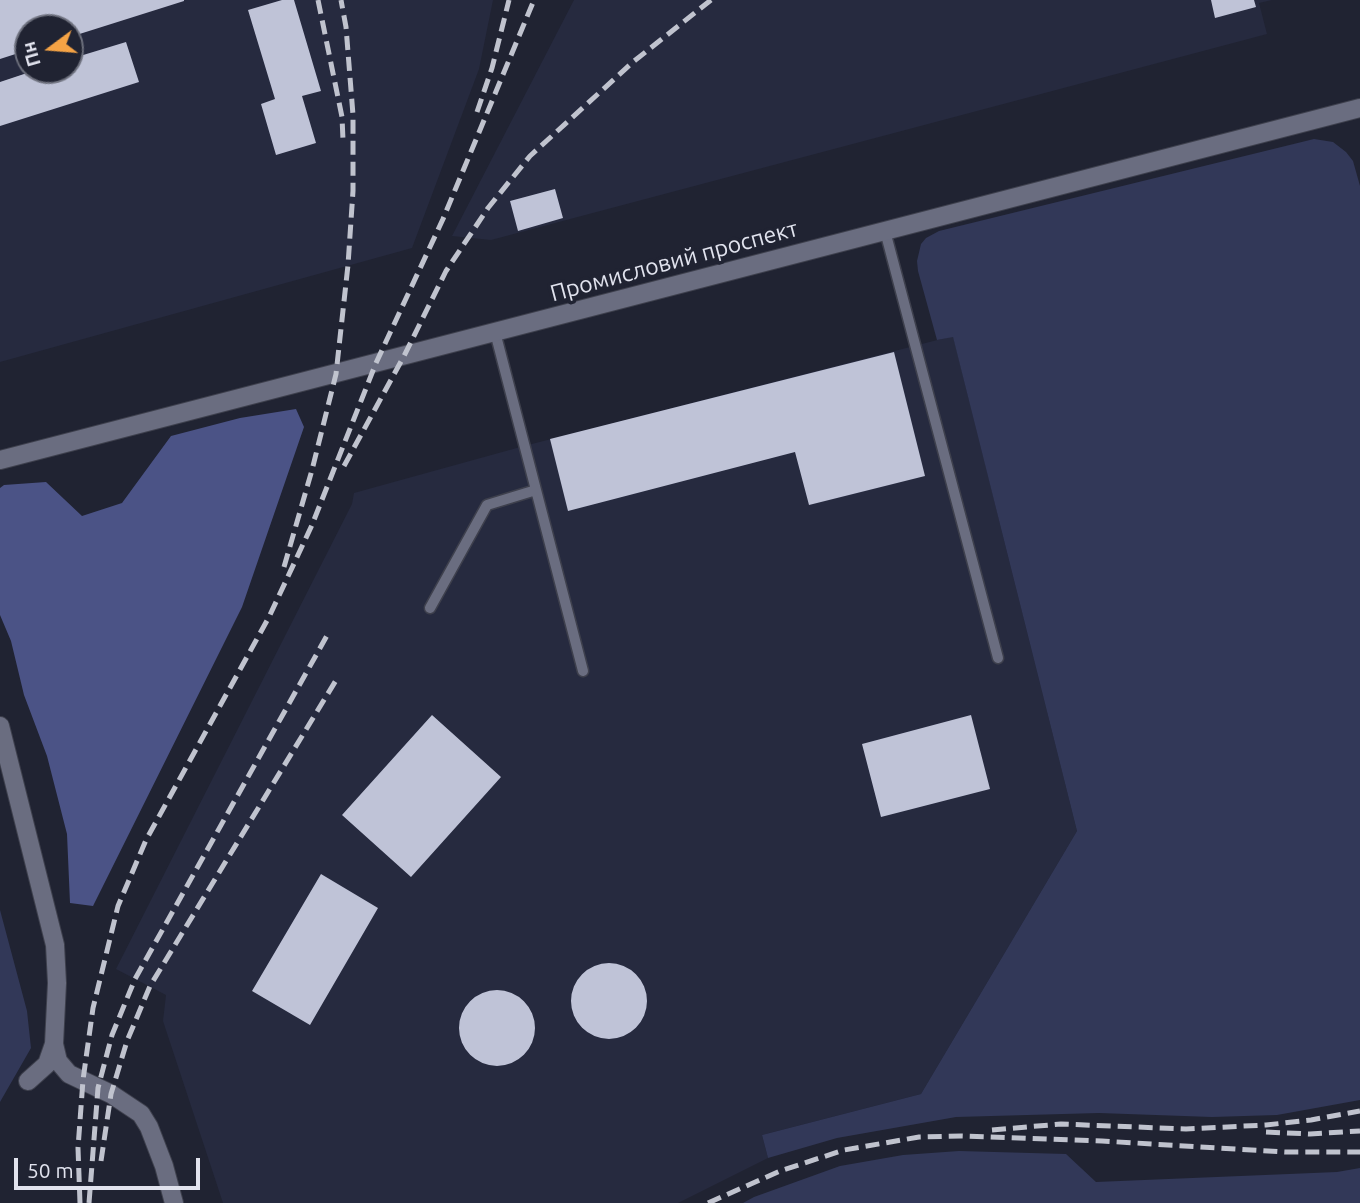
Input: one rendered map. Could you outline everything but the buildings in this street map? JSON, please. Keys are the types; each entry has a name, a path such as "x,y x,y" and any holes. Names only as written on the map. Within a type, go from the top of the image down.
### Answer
{"street":[{"name":"Промисловий проспект","path":"0,460 1360,108"},
{"path":"0,726 55,945 57,983 54,1044 58,1061 69,1074 111,1094 141,1114 164,1166 174,1203"},
{"path":"29,1081 47,1064 54,1044"}],"lane":[{"path":"885,231 998,658"},
{"path":"495,332 583,671"},
{"path":"430,608 487,505 536,490"}],"shaded area":[{"path":"0,0 493,0 479,69 412,248 0,362"},
{"path":"574,0 1272,0 1259,3 1267,34 491,240 452,236"},
{"path":"1314,139 1333,142 1346,152 1353,161 1360,186 1360,1100 1277,1115 1212,1117 1099,1113 956,1117 837,1138 768,1158 762,1135 921,1094 1077,831 953,337 937,340 918,271 921,244 939,231"},
{"path":"953,336 1077,831 921,1094 762,1135 768,1158 678,1203 223,1203 163,1021 166,995 116,969 352,504 354,493 524,446"},
{"path":"296,409 304,427 242,607 93,906 70,903 67,834 47,756 24,695 11,641 0,615 0,488 4,485 46,482 82,516 122,503 171,436 240,418"},
{"path":"0,910 27,1011 31,1048 0,1102"},
{"path":"959,1151 1066,1154 1096,1182 1337,1172 1360,1168 1360,1203 743,1203 840,1166 903,1155"}],"railway":[{"path":"318,0 342,117 343,140"},
{"path":"284,567 336,374 348,265 353,191 353,115 346,27 341,0"},
{"path":"477,112 492,68 509,0"},
{"path":"80,1203 78,1148 83,1080 93,1008 118,906 146,840 269,617 312,525 376,363 443,219 534,0"},
{"path":"344,466 404,356 446,271 488,208 530,156 633,62 711,0"},
{"path":"89,1203 98,1088 112,1035 135,979 329,632"},
{"path":"101,1161 111,1094 127,1041 150,986 338,677"},
{"path":"992,1130 1061,1124 1186,1129 1266,1125 1360,1111"},
{"path":"1266,1132 1310,1134 1360,1131"},
{"path":"708,1203 780,1171 844,1150 919,1137 1102,1141 1286,1152 1360,1152"}]}
